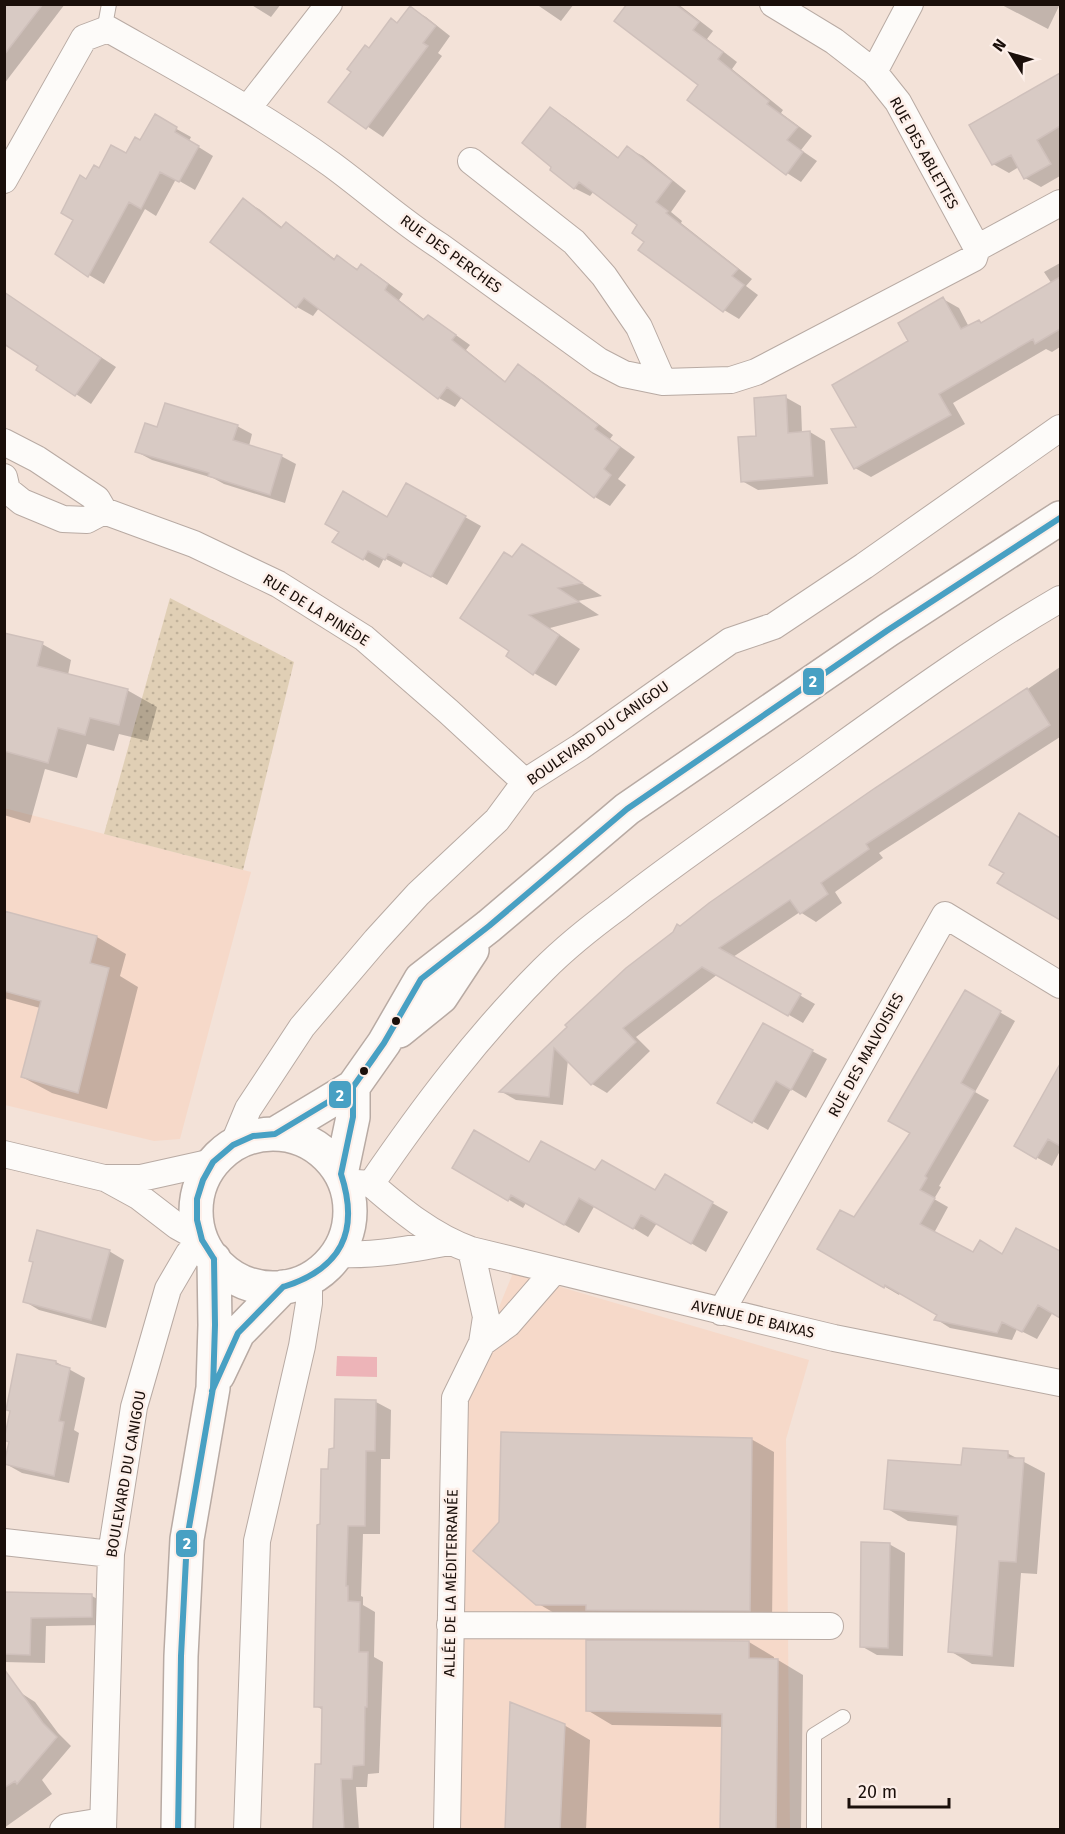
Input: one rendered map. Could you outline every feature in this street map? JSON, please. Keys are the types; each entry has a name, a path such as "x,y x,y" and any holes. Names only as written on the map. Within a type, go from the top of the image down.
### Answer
{"street":[{"path":"248,108 329,4"},
{"name":"RUE DES ABLETTES","path":"773,4 834,41 874,72 898,102 977,248"},
{"path":"874,72 910,4"},
{"name":"RUE DES PERCHES","path":"94,34 108,29 248,108 331,164 417,231 599,361 624,374 663,382 731,380 756,372 974,258 977,248 1060,203"},
{"path":"4,180 94,34"},
{"path":"471,161 574,242 604,276 639,327 663,382"},
{"name":"BOULEVARD DU CANIGOU","path":"223,1153 248,1109 302,1027 418,894 497,820 525,782 580,747 730,641 774,626 864,566 1060,428"},
{"name":"RUE DE LA PINÈDE","path":"4,442 37,459 97,499 104,511 194,544 279,584 364,638 525,782"},
{"path":"4,477 8,490 22,502 63,519 87,520 104,511"},
{"path":"275,1134 353,1087 384,1043 421,979 489,926 627,809 888,630 1060,518"},
{"path":"352,1180 404,1136 484,1034 543,969 576,939 658,875 899,705 1027,618 1060,599"},
{"name":"RUE DES MALVOISIES","path":"721,1312 945,915 1060,985"},
{"path":"213,1388 238,1333 296,1283 325,1268 337,1254 348,1232 352,1180 353,1087"},
{"path":"4,1154 104,1178 141,1178 223,1153 253,1136 275,1134 295,1136 314,1145 352,1180"},
{"path":"178,1830 181,1656 187,1539 213,1388 215,1325 207,1248 197,1220 197,1199 203,1180 223,1153"},
{"path":"104,1178 138,1196 207,1248 233,1277 257,1286 296,1283"},
{"name":"AVENUE DE BAIXAS","path":"352,1180 460,1246 554,1271 834,1338 1060,1383"},
{"name":"AVENUE DE BAIXAS","path":"337,1254 359,1255 460,1246"},
{"name":"ALLÉE DE LA MÉDITERRANÉE","path":"447,1830 455,1398 482,1343 486,1317 460,1246"},
{"name":"BOULEVARD DU CANIGOU","path":"103,1825 111,1554 134,1407 168,1289 189,1252 207,1248"},
{"name":"ALLÉE DE LA MÉDITERRANÉE","path":"482,1343 508,1324 554,1271"},
{"path":"247,1830 257,1541 302,1346 309,1303 296,1283"},
{"path":"4,1542 111,1554"},
{"path":"450,1625 830,1626"},
{"path":"63,1830 66,1827 103,1825"}],"lane":[{"path":"94,34 108,4"},
{"path":"814,1830 814,1735 843,1717"}],"shaded area":[{"path":"170,598 294,662 243,870 104,834"},
{"path":"4,808 251,872 180,1139 154,1141 5,1105"},
{"path":"513,1273 809,1360 786,1439 790,1829 450,1830 459,1405"},
{"path":"337,1356 377,1357 377,1377 336,1376"}],"building":[{"path":"4,4 43,4 4,55"},
{"path":"627,4 675,4 699,22 693,30 723,52 718,59 769,101 767,104 798,127 787,140 803,152 786,175 687,100 698,85 614,21"},
{"path":"410,6 436,26 423,43 428,46 366,129 328,102 351,72 347,69 365,45 369,48 391,18 397,23"},
{"path":"1060,73 1060,126 1037,140 1051,164 1024,179 1011,155 992,165 969,125"},
{"path":"550,107 618,158 627,146 672,181 656,202 668,211 666,213 738,269 732,276 744,285 723,312 638,250 644,242 632,233 637,225 579,182 574,189 522,143"},
{"path":"155,114 177,127 175,132 199,146 179,182 160,172 141,209 129,202 88,277 55,254 73,220 61,213 80,175 86,179 94,165 99,168 111,145 126,153 135,137 140,140"},
{"path":"243,198 281,228 286,222 334,260 337,255 357,270 361,264 388,284 385,290 423,320 428,315 456,335 452,340 505,382 518,364 598,425 595,429 620,447 604,469 611,475 594,498 447,387 438,399 304,298 296,308 210,242"},
{"path":"1060,277 1060,329 1035,344 1033,339 939,394 951,415 854,469 831,429 856,427 832,385 908,341 898,323 943,297 961,329 979,320 981,323"},
{"path":"4,292 101,358 75,396 36,370 38,366 4,344"},
{"path":"786,395 788,433 810,431 813,476 741,482 738,437 756,436 754,398"},
{"path":"165,403 238,425 233,440 282,455 270,495 208,476 209,473 135,452 145,423 157,427"},
{"path":"406,483 466,516 431,577 388,554 385,560 368,551 363,560 332,542 339,532 325,524 343,491 387,517"},
{"path":"522,544 582,583 558,588 579,602 529,615 559,635 533,675 506,656 509,651 460,618 504,552 512,557"},
{"path":"4,633 43,642 37,666 128,689 119,725 90,718 85,735 58,728 48,763 4,751"},
{"path":"1027,688 1050,725 866,844 869,849 821,883 828,894 800,914 790,900 719,948 801,994 788,1016 702,967 623,1028 636,1042 591,1085 554,1048 549,1097 499,1092 567,1027 565,1025 626,968 673,932 677,924 680,926 709,903 875,788"},
{"path":"1019,813 1060,838 1060,920 997,883 1004,873 989,865"},
{"path":"4,911 97,936 90,963 109,968 78,1093 21,1077 41,1001 4,991"},
{"path":"965,990 1001,1011 961,1083 975,1091 925,1176 927,1178 920,1190 935,1198 920,1224 973,1252 980,1240 1002,1254 1016,1228 1060,1251 1060,1318 1038,1305 1022,1332 1002,1322 997,1333 934,1320 937,1315 885,1285 884,1288 817,1249 840,1210 854,1217 910,1133 888,1121"},
{"path":"763,1023 813,1050 791,1090 776,1081 752,1123 717,1103"},
{"path":"1060,1064 1060,1146 1048,1139 1036,1159 1014,1146"},
{"path":"474,1130 529,1162 541,1141 595,1170 602,1160 655,1190 665,1174 713,1202 691,1244 641,1215 633,1229 579,1198 564,1225 511,1195 508,1201 452,1168"},
{"path":"37,1230 110,1250 91,1320 23,1302 33,1262 29,1261"},
{"path":"17,1354 56,1361 56,1364 70,1368 59,1421 64,1422 54,1476 4,1464 9,1442 4,1440 10,1411 6,1410"},
{"path":"335,1399 376,1400 375,1451 366,1451 365,1526 348,1526 346,1586 348,1586 348,1601 360,1602 359,1652 368,1652 367,1707 365,1707 364,1765 353,1766 352,1779 341,1779 344,1830 313,1830 315,1764 321,1764 322,1707 314,1707 317,1525 320,1524 321,1469 328,1469 329,1449 334,1448"},
{"path":"501,1432 752,1438 750,1611 586,1610 586,1605 536,1605 473,1551 499,1522"},
{"path":"963,1448 1008,1451 1008,1458 1024,1458 1016,1562 999,1561 992,1656 948,1652 958,1516 884,1509 888,1460 961,1465"},
{"path":"861,1542 890,1543 888,1648 860,1647"},
{"path":"4,1592 92,1594 92,1617 31,1618 30,1655 4,1654"},
{"path":"586,1640 749,1641 749,1658 778,1659 776,1830 720,1830 722,1714 586,1711"},
{"path":"4,1669 43,1723 57,1737 17,1784 15,1781 4,1788"},
{"path":"510,1702 565,1724 560,1830 505,1830"}],"transit line":[{"name":"2","path":"214,1259 202,1240 197,1220 197,1199 203,1180 213,1162 233,1145 253,1136 275,1134 353,1087 384,1043 421,979 489,926 627,809 888,630 1060,518"},
{"name":"2","path":"341,1174 353,1117 353,1087 375,1056"},
{"name":"2","path":"283,1287 319,1270 332,1259 341,1246 348,1214 341,1174"},
{"name":"2","path":"178,1830 181,1656 187,1539 213,1388 214,1259"},
{"name":"2","path":"212,1391 238,1333 283,1287"}]}
